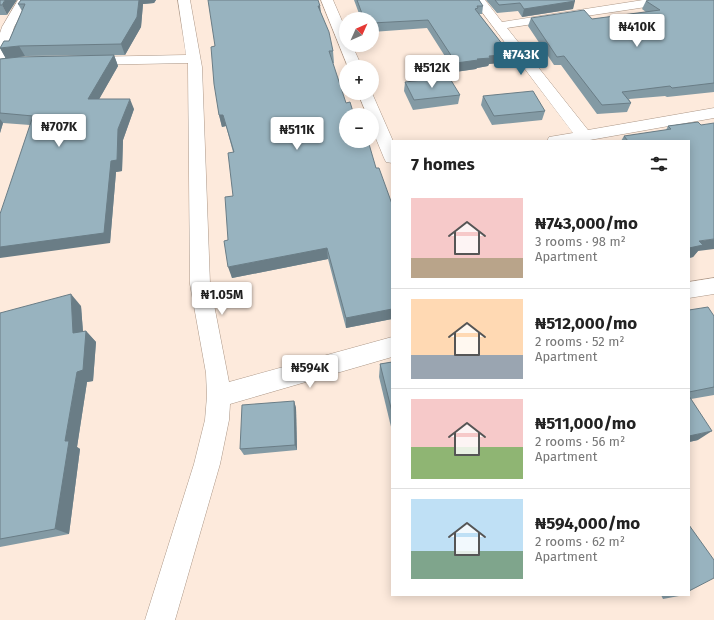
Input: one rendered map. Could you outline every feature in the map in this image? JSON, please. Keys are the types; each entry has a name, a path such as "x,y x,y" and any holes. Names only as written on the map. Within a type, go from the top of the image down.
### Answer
{"street":[{"path":"2,62 8,27 24,0"},
{"path":"160,620 207,464 217,420 219,396 217,373 200,284 194,59 184,0"},
{"path":"327,0 352,60"},
{"path":"479,0 584,136"},
{"path":"498,26 666,0"},
{"path":"71,61 194,59"},
{"path":"368,100 391,156"},
{"path":"561,140 714,113"},
{"path":"690,290 714,286"},
{"path":"219,396 391,347"}],"building":[{"path":"0,0 5,0 2,5 0,5"},
{"path":"21,0 139,0 137,17 121,44 19,46 0,48 4,41 9,41 25,4 18,4"},
{"path":"208,0 318,0 320,6 318,6 329,32 333,51 329,51 339,82 339,100 345,100 346,103 350,102 352,108 339,108 339,148 370,148 376,168 379,168 391,201 391,309 346,318 327,248 228,267 224,241 228,240 225,197 233,196 228,153 234,152 223,115 219,115 214,84 211,47 215,46"},
{"path":"357,0 479,0 483,6 477,6 478,8 475,9 510,54 489,56 490,58 456,63 428,20 379,23 379,12 361,12"},
{"path":"495,0 575,1 524,9 520,3 499,5"},
{"path":"714,0 714,83 672,88 670,86 622,92 631,103 602,105 564,56 557,57 531,18 584,10 592,19 660,10 646,1"},
{"path":"114,55 88,99 130,99 118,129 117,160 111,161 104,233 0,247 0,214 33,116 0,113 0,59 19,57"},
{"path":"449,77 460,95 414,100 405,82"},
{"path":"533,91 545,111 494,116 483,96"},
{"path":"698,122 701,125 714,123 714,239 699,241 703,245 690,248 690,140 627,140 624,136 671,129 668,126"},
{"path":"71,294 73,333 86,331 83,370 77,372 65,441 69,441 55,529 0,539 0,313"},
{"path":"708,307 714,316 714,387 690,392 690,310"},
{"path":"391,362 391,408 380,364"},
{"path":"690,398 712,431 690,436"},
{"path":"294,401 295,445 240,449 242,405"},
{"path":"690,526 714,560 714,578 690,590"}]}
